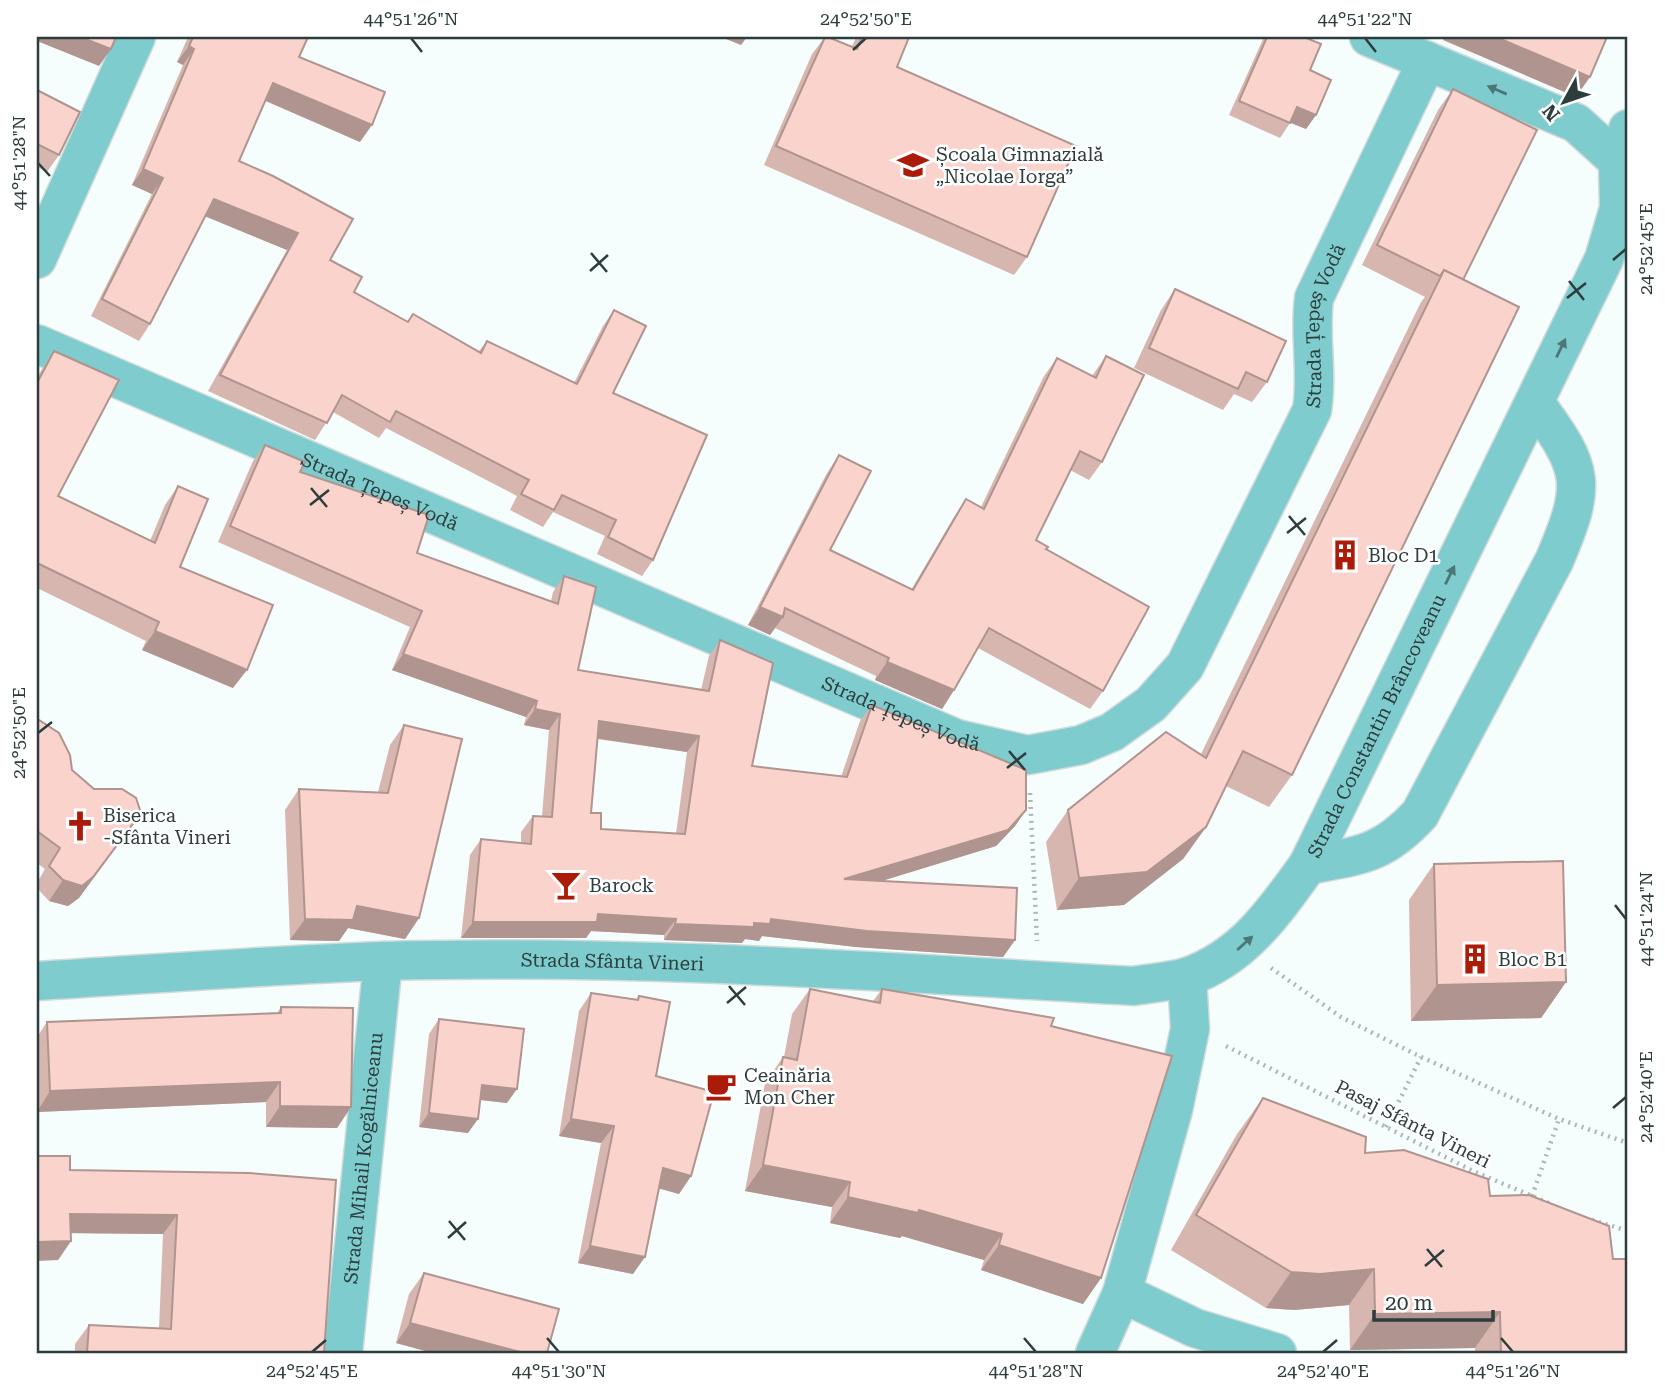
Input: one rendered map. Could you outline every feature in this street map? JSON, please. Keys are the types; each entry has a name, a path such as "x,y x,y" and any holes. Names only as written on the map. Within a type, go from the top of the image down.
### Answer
{"street":[{"path":"37,259 136,37"},
{"path":"1368,37 1623,145"},
{"name":"Strada Țepeș Vodă","path":"37,344 957,738 1028,755 1081,745 1112,732 1151,704 1185,666 1312,410 1316,381 1311,324 1314,298 1427,61"},
{"name":"Strada Constantin Brâncoveanu","path":"1186,977 1241,948 1272,916 1308,865 1604,259 1619,208 1623,145"},
{"path":"1308,865 1373,851 1398,838 1420,814 1554,562 1572,519 1578,482 1565,444 1535,403"},
{"name":"Strada Sfânta Vineri","path":"37,981 383,961 570,960 774,965 1133,986 1186,977"},
{"name":"Strada Mihail Kogălniceanu","path":"343,1353 383,961"},
{"path":"1095,1353 1122,1293 1173,1110 1190,1029 1186,977"},
{"path":"1122,1293 1195,1328 1276,1353"}],"path":[{"path":"1028,755 1039,981"},
{"path":"1241,948 1341,1017 1421,1057 1559,1119 1628,1143"},
{"name":"Pasaj Sfânta Vineri","path":"1190,1029 1279,1071 1475,1172 1557,1207"},
{"path":"1386,1127 1421,1057"},
{"path":"1532,1196 1559,1119"},
{"path":"1583,1217 1628,1231"}],"building":[{"path":"80,37 116,37 111,49"},
{"path":"193,37 308,37 299,57 385,92 372,125 273,83 239,161 353,219 330,260 362,277 354,292 408,322 413,314 481,353 487,341 577,384 614,310 646,326 613,393 707,435 653,560 608,537 616,520 562,495 554,510 521,494 529,480 396,411 390,422 342,395 327,423 220,375 298,233 214,199 150,324 102,299 163,178 143,169 194,49 189,46"},
{"name":"Școala Gimnazială „Nicolae Iorga”","path":"825,37 857,49 862,37 909,37 897,67 1076,146 1027,257 776,146"},
{"path":"1267,37 1304,37 1321,44 1310,70 1331,80 1316,115 1297,107 1290,123 1239,101"},
{"path":"1496,37 1607,37 1590,77"},
{"path":"1453,89 1537,130 1463,280 1444,270 1440,276 1377,245"},
{"path":"37,90 80,112 59,155 37,144"},
{"name":"Bloc D1","path":"1444,270 1519,307 1292,775 1243,751 1206,827 1147,872 1079,878 1068,810 1166,732 1206,758"},
{"path":"1175,289 1286,341 1267,382 1246,372 1238,389 1149,348"},
{"path":"54,351 119,380 58,496 155,543 178,486 208,499 180,567 273,605 247,670 155,631 159,622 37,563 37,383"},
{"path":"1106,356 1144,375 1102,462 1080,451 1036,540 1048,547 1046,549 1149,607 1103,691 989,628 954,690 887,662 889,658 785,608 783,617 760,607 839,455 871,471 830,550 913,590 966,499 984,509 1057,358 1096,378"},
{"path":"265,445 305,462 300,472 429,515 417,553 558,604 564,576 596,587 578,670 709,691 720,640 773,663 752,766 847,777 872,705 1026,770 1026,810 1008,830 844,879 1017,888 1015,940 867,931 771,919 770,924 754,923 754,927 675,924 676,919 598,914 597,922 473,922 481,839 531,844 533,816 552,817 560,714 535,709 537,701 403,654 422,611 230,526","holes":["599,721 699,736 685,834 601,829 601,813 591,813"]},
{"name":"Biserica -Sfânta Vineri","path":"37,720 59,733 70,755 72,770 94,789 122,789 136,798 141,813 93,877 82,886 63,880 49,866 60,848 37,831"},
{"path":"404,725 462,739 419,918 357,906 353,920 305,919 299,789 388,793"},
{"path":"1563,861 1566,982 1437,985 1434,864"},
{"path":"810,989 880,1003 882,989 1054,1018 1051,1026 1172,1056 1101,1278 999,1245 1002,1234 919,1210 918,1213 848,1197 850,1182 763,1165 783,1057 797,1060"},
{"path":"591,993 638,1000 639,996 670,1002 656,1076 714,1092 691,1176 663,1168 645,1257 590,1246 614,1126 571,1119"},
{"path":"281,1007 353,1008 351,1107 280,1106 280,1082 50,1091 47,1022 281,1013"},
{"path":"439,1019 524,1029 517,1089 482,1085 478,1119 429,1113"},
{"path":"1263,1098 1366,1137 1365,1153 1404,1150 1488,1179 1490,1196 1529,1195 1609,1226 1613,1259 1628,1259 1628,1353 1501,1353 1500,1312 1375,1314 1374,1269 1320,1274 1291,1272 1196,1215"},
{"path":"37,1156 70,1156 70,1170 249,1173 336,1180 324,1353 87,1353 89,1325 171,1329 177,1215 70,1214 71,1241 37,1242"},
{"path":"424,1273 559,1309 547,1353 524,1353 410,1323"}],"place":[{"name":"Școala Gimnazială „Nicolae Iorga”","path":"913,165"},
{"name":"Bloc D1","path":"1345,555"},
{"name":"Biserica -Sfânta Vineri","path":"80,826"},
{"name":"Barock","path":"566,885"},
{"name":"Bloc B1","path":"1475,959"},
{"name":"Ceainăria Mon Cher","path":"721,1086"}]}
